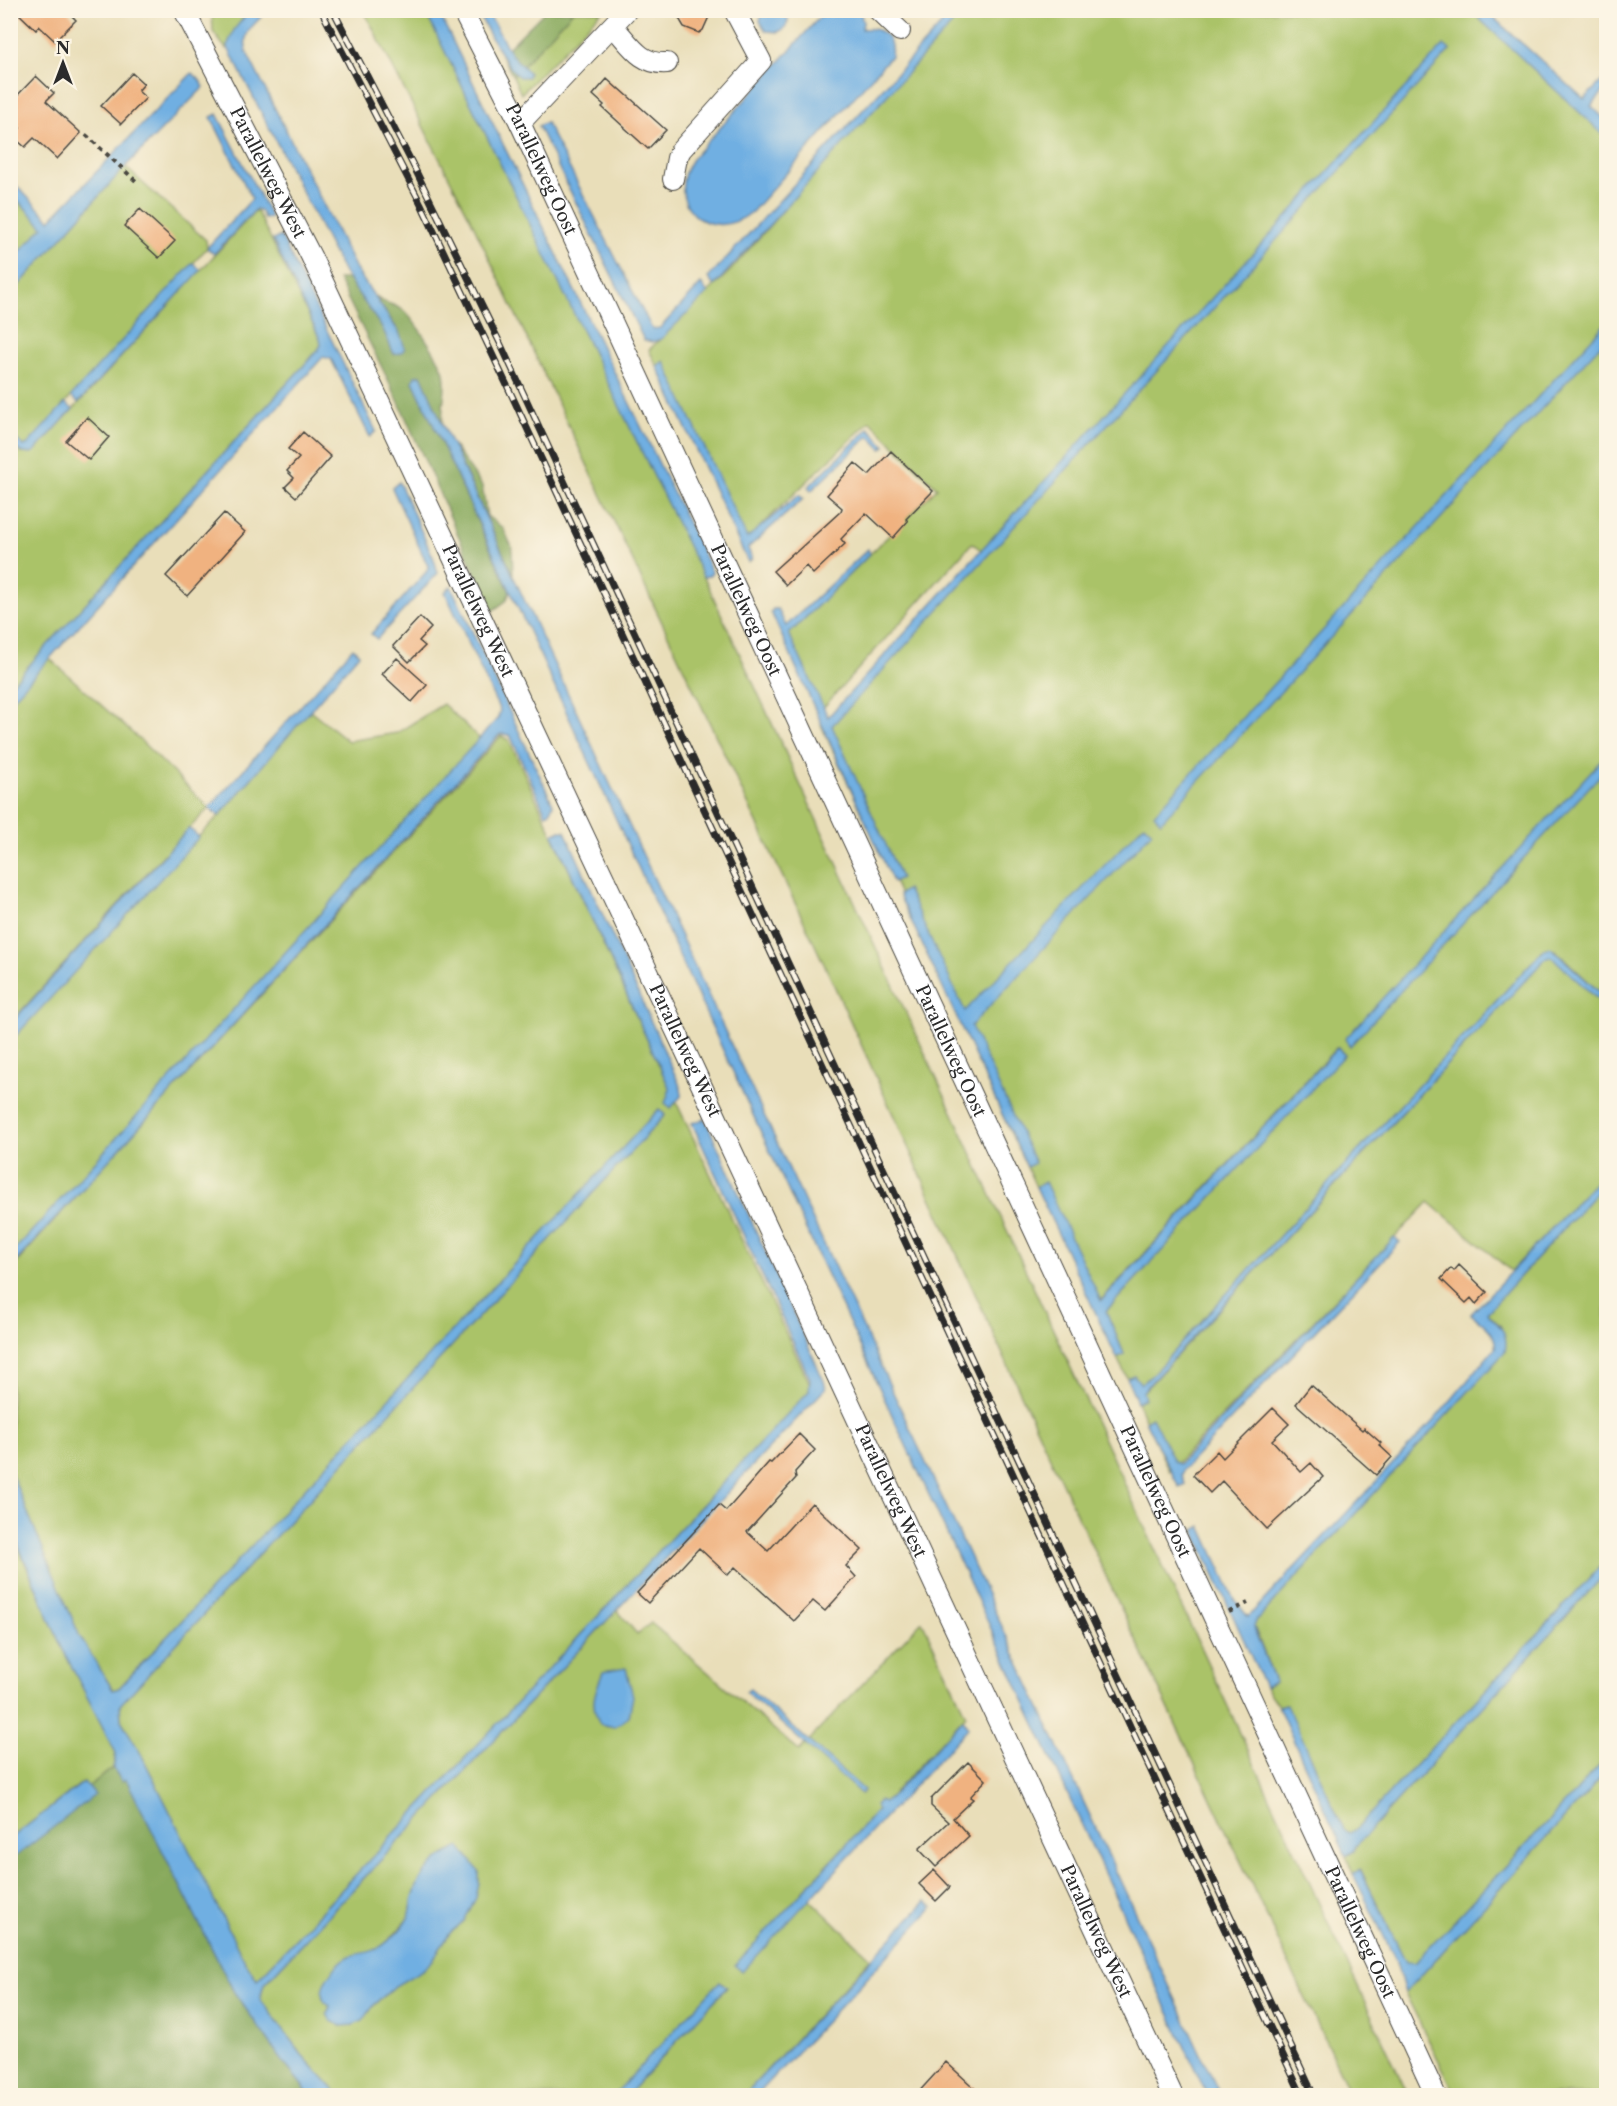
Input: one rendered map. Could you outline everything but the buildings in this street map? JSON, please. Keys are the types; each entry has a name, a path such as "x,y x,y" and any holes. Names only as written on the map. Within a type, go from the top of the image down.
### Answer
{"street":[{"name":"Parallelweg West","path":"184,10 314,262 1173,2096"},
{"name":"Parallelweg Oost","path":"462,10 520,123 1436,2096"},
{"path":"520,123 627,10"},
{"path":"673,178 681,150 761,61 734,10"},
{"path":"878,10 900,31"},
{"path":"614,26 640,57 649,62 667,63"}],"path":[{"path":"204,19 218,10"},
{"path":"86,135 136,181"},
{"path":"1227,1612 1248,1603"}],"green space":[{"path":"212,11 252,11 226,49 213,32"},
{"path":"364,11 425,11 704,577 1408,2095 1351,2095 1052,1462 833,983 471,220"},
{"path":"545,11 573,11 513,76 501,55"},
{"path":"573,11 602,11 521,94 513,76"},
{"path":"957,11 1471,11 1606,135 1606,998 1555,950 1544,949 1141,1385 1134,1375 1127,1378 1117,1358 1124,1354 1106,1311 1344,1054 1337,1047 1100,1301 1045,1182 1036,1187 821,725 995,535 981,550 972,543 823,708 789,634 937,488 870,421 744,542 649,350 731,270"},
{"path":"125,167 206,240 207,248 24,446 11,435 11,294"},
{"path":"11,194 44,227 11,261"},
{"path":"257,211 321,345 11,685 11,444 21,453 34,452"},
{"path":"338,279 348,279 383,329 394,354 399,332 375,296 381,301 400,308 408,315 442,367 445,386 443,425 421,375 413,381 510,592 506,601 492,611 397,398"},
{"path":"453,445 482,486 487,516 503,528 512,547 513,575"},
{"path":"49,658 140,740 209,808 11,1022 10,700"},
{"path":"443,704 480,739 11,1254 11,1040 166,870 219,816 310,710 348,741 397,733"},
{"path":"501,736 509,740 670,1089 811,1386 809,1391 257,1980 243,1958 141,1754 121,1720 120,1705 665,1115 659,1109 119,1688 113,1690 80,1637 11,1473 11,1269"},
{"path":"1551,956 1606,1007 1606,1171 1511,1271 1429,1202 1169,1471 1137,1402 1144,1398 1143,1392 1546,958"},
{"path":"1606,1182 1606,1561 1350,1833 1344,1830 1286,1704 1278,1706 1265,1687 1275,1682 1254,1626 1257,1620 1505,1352 1501,1326 1487,1313"},
{"path":"10,1528 62,1648 116,1753 113,1768 88,1787 83,1782 11,1838"},
{"path":"1606,1573 1606,1759 1415,1963 1406,1963 1361,1870 1353,1874 1346,1856 1354,1851 1355,1847"},
{"path":"617,1610 637,1634 651,1623 799,1751 922,1621 966,1715 802,1892 871,1958 744,2095 627,2095 727,1987 720,1981 614,2096 339,2095 302,2055 260,1999 264,1984","holes":["407,1921 464,1921 450,1933 432,1961 395,1986 353,2025 338,2024 327,2014 330,2006 324,1984 335,1968 345,1961 380,1948"]},
{"path":"113,1768 122,1781 126,1779 234,1992 284,2063 310,2095 11,2096 11,1860 94,1795 88,1787"},
{"path":"1606,1772 1606,2095 1456,2095 1405,1993"}],"water":[{"path":"249,11 266,11 247,34 247,53 357,271 399,332 405,348 401,353 394,354 383,329 344,273 227,46 234,30"},
{"path":"425,11 438,11 712,572 711,575 703,576"},
{"path":"477,11 487,11 511,54 529,73 528,77 519,77 507,62"},
{"path":"762,11 786,11 788,21 786,26 778,32 766,31 760,21"},
{"path":"825,11 860,11 862,29 875,29 885,34 890,43 891,56 752,212 736,221 721,224 707,222 695,215 687,205 683,191 684,176 692,159"},
{"path":"954,11 964,11 714,286 708,278"},
{"path":"1471,11 1486,11 1584,99 1606,77 1606,89 1591,106 1606,120 1606,137"},
{"path":"1444,45 1450,50 832,726 901,878 893,882 771,612 773,609 778,609 786,626 868,549 870,554 789,634 828,717"},
{"path":"192,73 204,87 125,167 11,294 11,261 43,227 11,193 11,180 50,220"},
{"path":"217,114 271,217 265,219 260,210 256,209 214,254 207,248 252,199 211,117"},
{"path":"546,122 652,329 660,328 701,284 708,293 661,339 652,342 644,340 538,126"},
{"path":"281,236 376,431 370,437 331,359 323,357 11,701 11,685 321,345 273,240"},
{"path":"193,263 201,270 78,403 71,396"},
{"path":"1606,323 1606,339 1161,822 1154,814"},
{"path":"664,361 747,538 799,495 803,499 748,548 752,559 748,562 657,366"},
{"path":"421,375 1220,2095 1207,2095 413,381 415,376"},
{"path":"65,403 73,409 34,452 24,453 11,444 11,435 24,446 28,444"},
{"path":"869,428 885,446 882,449 869,436 811,491 808,487"},
{"path":"399,482 434,559 438,573 377,639 371,634 427,571 428,566 392,488"},
{"path":"451,586 553,804 550,812 546,814 510,735 500,734 11,1267 11,1254 498,718 500,711 445,592"},
{"path":"353,648 359,654 219,816 209,808"},
{"path":"1606,755 1606,769 1350,1046 1345,1039"},
{"path":"1144,824 1152,832 971,1026 1035,1163 1027,1167 899,895 907,889 965,1011"},
{"path":"189,828 199,837 11,1041 11,1023"},
{"path":"565,831 681,1088 682,1095 671,1108 665,1103 670,1089 553,834"},
{"path":"1550,947 1606,998 1606,1007 1553,958 1550,956 1546,958 1145,1389 1143,1392 1145,1398 1137,1402 1127,1378 1134,1375 1141,1384 1151,1376 1544,949"},
{"path":"1338,1047 1344,1055 1106,1311 1124,1354 1117,1358 1036,1187 1045,1182 1101,1301"},
{"path":"659,1109 665,1115 120,1705 121,1720 141,1754 243,1958 257,1980 809,1391 810,1379 692,1123 705,1119 826,1388 264,1984 260,1999 302,2055 339,2095 310,2095 284,2063 234,1992 126,1779 122,1781 113,1768 116,1753 62,1648 11,1528 11,1473 80,1637 113,1690 119,1688"},
{"path":"1606,1171 1606,1182 1487,1313 1504,1334 1505,1352 1257,1620 1254,1626 1256,1634 1275,1682 1265,1687 1194,1530 1201,1526 1235,1600 1248,1617 1435,1419 1495,1348 1494,1337 1484,1324 1471,1314"},
{"path":"1394,1238 1400,1242 1183,1470 1185,1484 1179,1487 1145,1421 1152,1417 1174,1461 1179,1464"},
{"path":"1606,1561 1606,1573 1355,1847 1354,1851 1346,1856 1278,1706 1287,1704 1344,1830 1350,1833"},
{"path":"626,1668 633,1696 629,1717 614,1727 600,1724 594,1703 603,1672"},
{"path":"750,1689 864,1790 861,1794 746,1692"},
{"path":"963,1719 968,1728 742,1972 735,1965 870,1819 877,1810 875,1805 879,1801 884,1803 893,1795"},
{"path":"1606,1759 1606,1772 1405,1993 1395,1959 1353,1874 1360,1869 1406,1962 1415,1963"},
{"path":"84,1782 95,1795 11,1860 11,1838"},
{"path":"460,1847 479,1871 476,1898 464,1921 450,1933 432,1961 424,1969 395,1986 374,2005 363,2021 342,2026 331,2021 327,2014 330,2006 324,2001 322,1995 326,1979 344,1959 377,1949 395,1935 405,1924 417,1887 431,1865"},
{"path":"926,1901 933,1907 757,2095 744,2095"},
{"path":"720,1981 727,1987 627,2095 614,2095"}],"railway":[{"path":"321,10 421,204 513,398 1302,2096"},
{"path":"333,10 412,163 501,345 1314,2096"}]}
